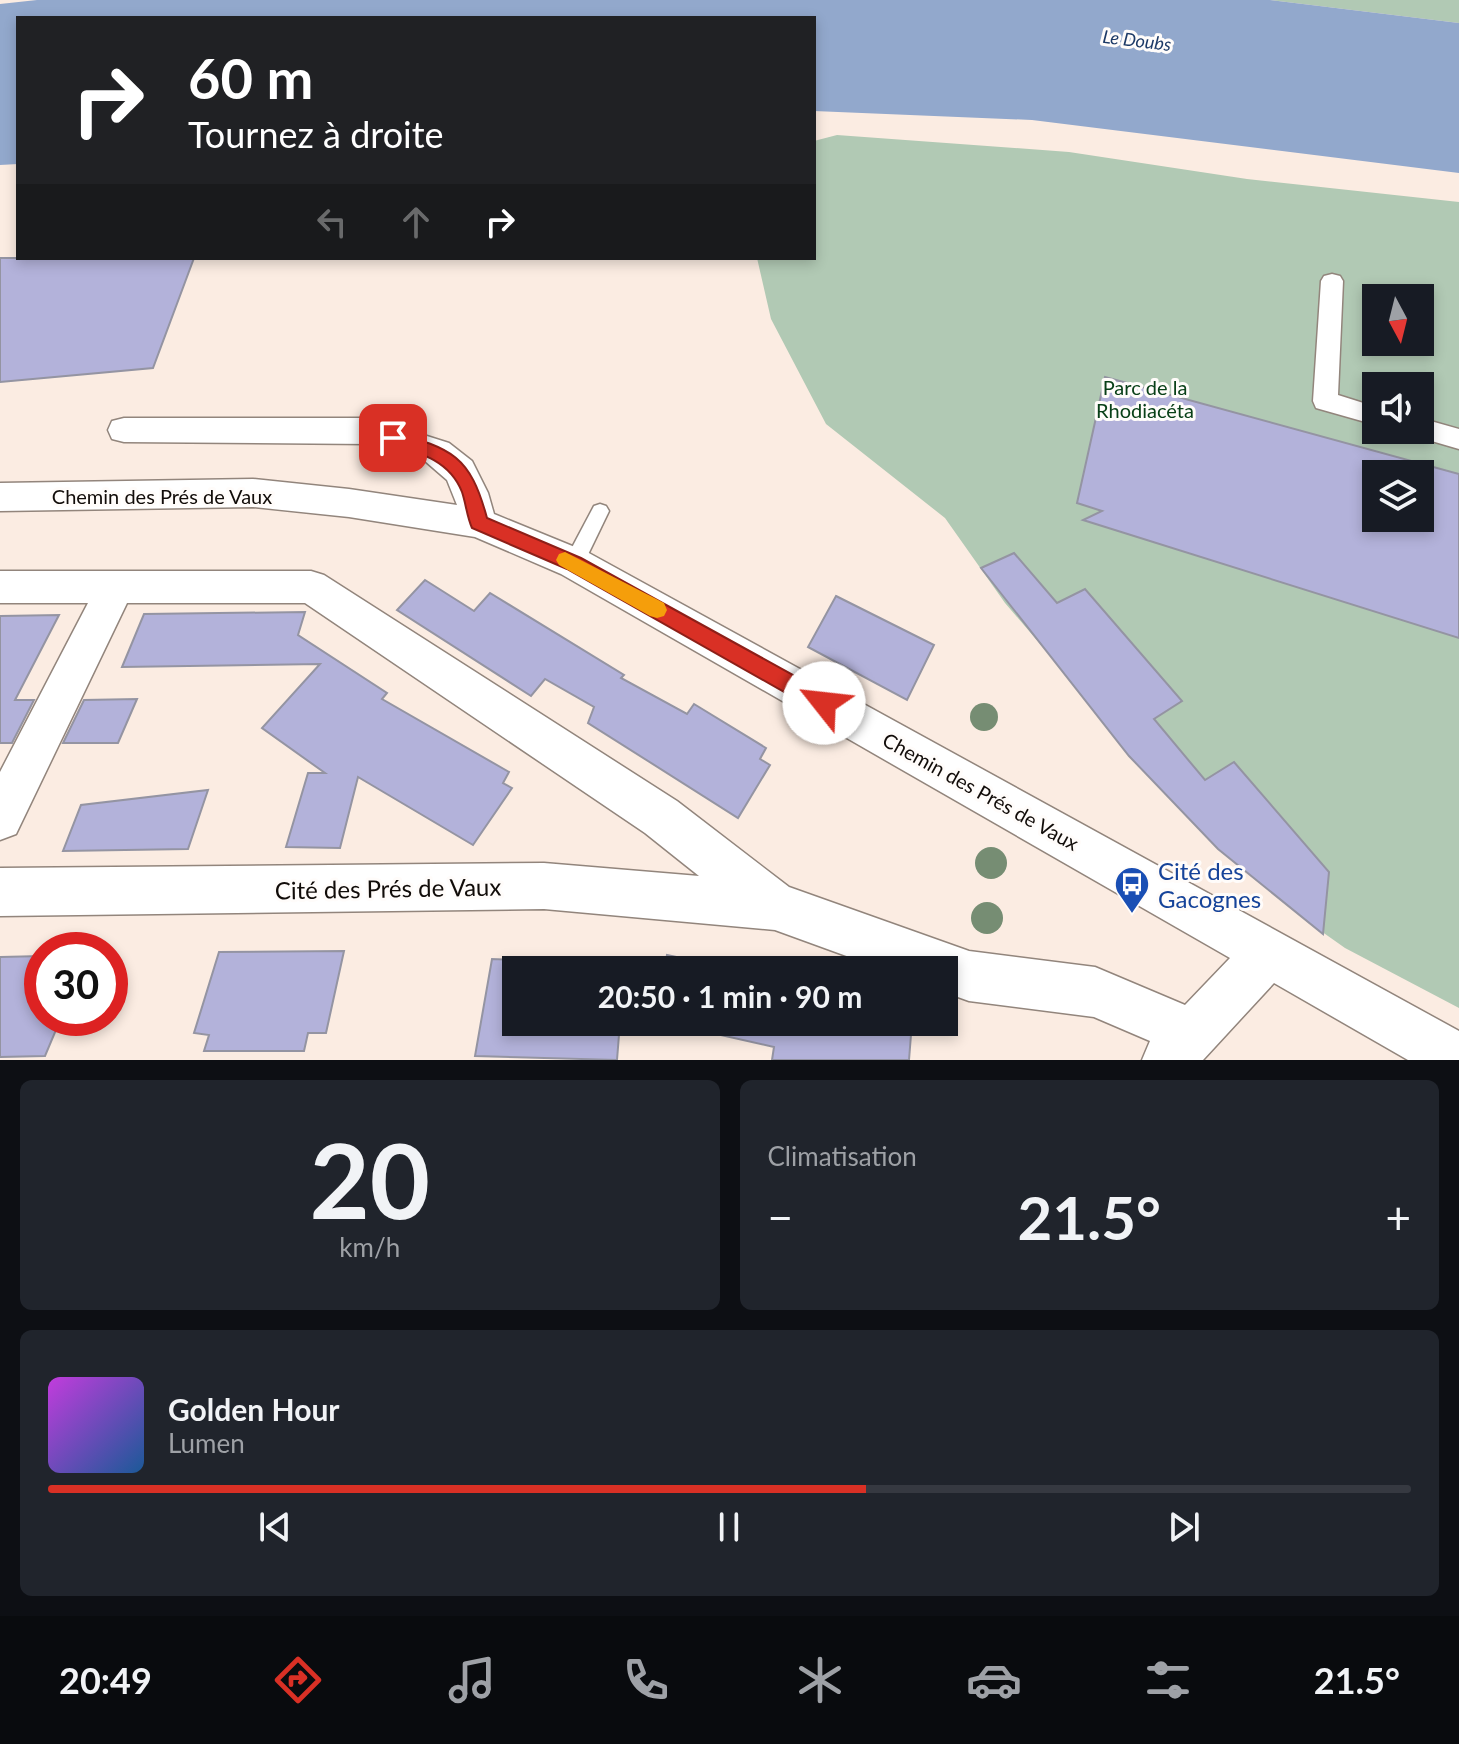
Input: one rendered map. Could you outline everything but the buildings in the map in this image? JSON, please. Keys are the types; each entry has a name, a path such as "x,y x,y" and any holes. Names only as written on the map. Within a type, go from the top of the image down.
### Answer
{"street":[{"path":"1332,281 1325,401 1362,412"},
{"path":"124,430 370,431 437,452 460,471 471,493 479,523"},
{"path":"1434,432 1459,439"},
{"name":"Chemin des Prés de Vaux","path":"0,497 253,493 349,503 479,523 574,563 1459,1060"},
{"path":"0,818 116,586"},
{"name":"Cité des Prés de Vaux","path":"0,587 311,587 661,817 775,906"},
{"name":"Cité des Prés de Vaux","path":"0,892 544,886 775,906 969,976 1095,992 1180,1047 1269,952"}],"lane":[{"path":"574,563 600,511"}],"green space":[{"path":"1270,0 1459,0 1459,23"},
{"name":"Parc de la Rhodiacéta","path":"837,135 1069,152 1247,179 1459,202 1459,1008 1345,948 1311,924 1059,666 1005,603 945,518 826,424 771,319 757,260 816,260 816,140"}],"water":[{"name":"Le Doubs","path":"37,0 1270,0 1459,23 1459,173 1032,120 816,111 816,16 16,16 16,164 0,165 0,4"}],"slow traffic":[{"path":"565,560 657,610"}],"place":[{"name":"Cité des Gacognes","path":"1132,915"}],"route":[{"path":"393,438 437,452 460,471 471,493 479,523 574,563 824,703"}]}
